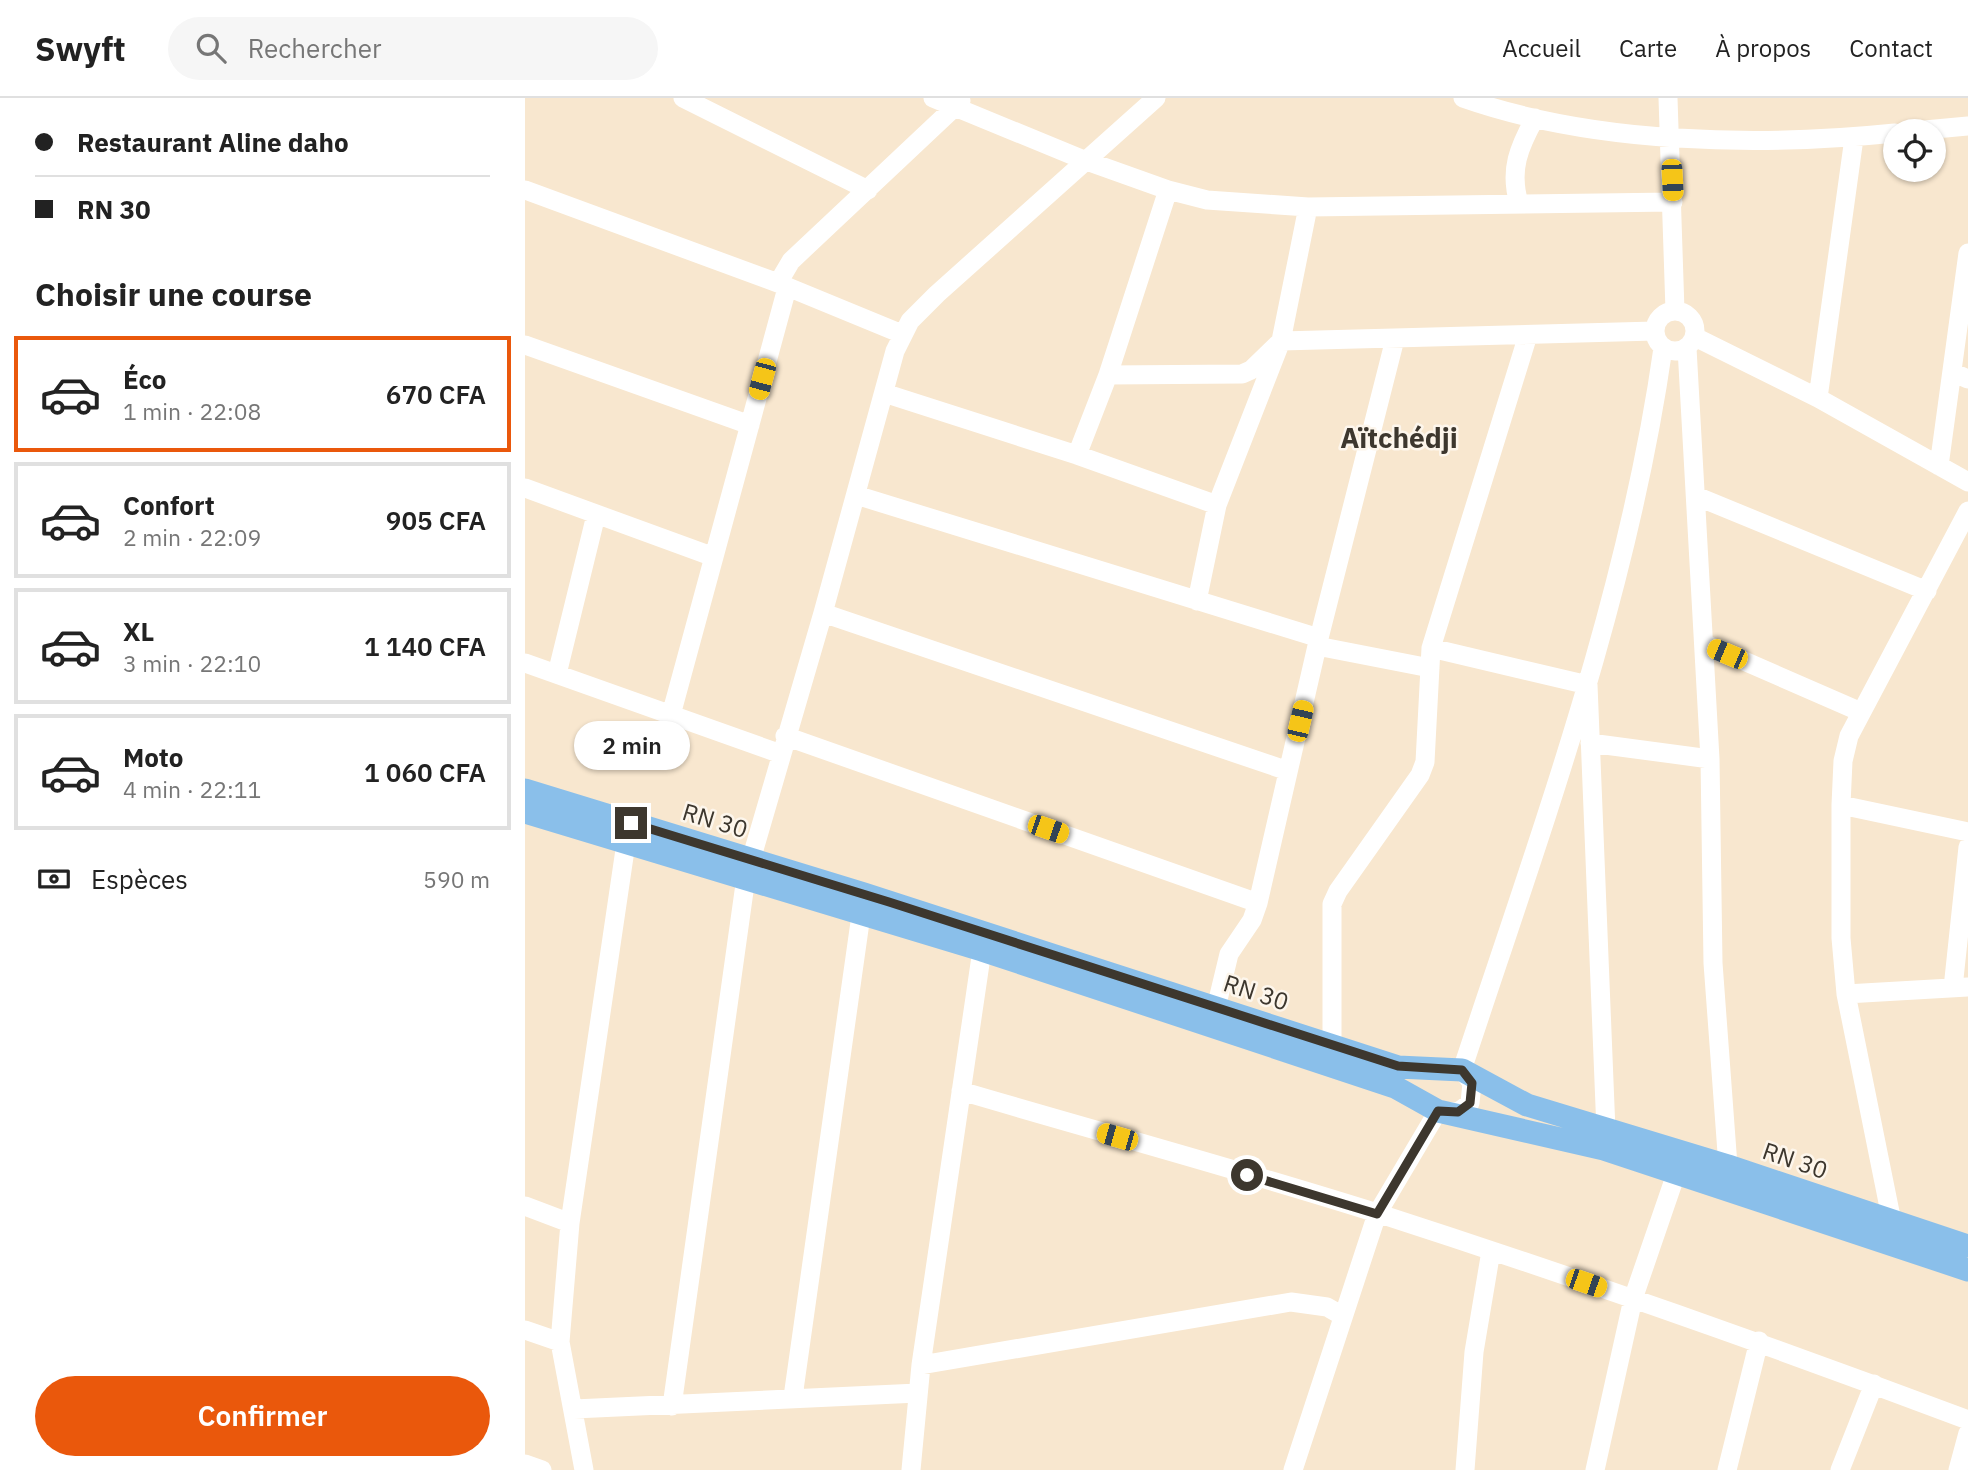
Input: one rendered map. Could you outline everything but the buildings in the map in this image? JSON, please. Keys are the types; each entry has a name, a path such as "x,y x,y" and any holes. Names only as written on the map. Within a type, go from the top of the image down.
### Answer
{"main road":[{"name":"RN 30","path":"525,790 749,868 1216,1008 1398,1066 1462,1070 1527,1105 1728,1166 1968,1246"},
{"name":"RN 30","path":"525,812 626,844 749,868 861,915 982,950 1395,1087 1438,1111 1604,1149 1677,1171 1968,1270"}],"street":[{"path":"683,98 868,190"},
{"path":"933,98 959,103 1084,160 1168,190 1229,203 1308,207 1673,202"},
{"path":"672,1406 749,868 902,334 937,294 1156,98"},
{"path":"1463,98 1535,118 1669,136 1776,141 1883,134"},
{"path":"1668,98 1675,311"},
{"path":"671,715 750,425 791,261 959,103"},
{"path":"1519,203 1514,176 1515,160 1535,118"},
{"path":"1946,128 1968,126"},
{"path":"1818,398 1854,138"},
{"path":"525,190 783,286 902,334"},
{"path":"1077,455 1108,375 1168,190"},
{"path":"1197,601 1217,505 1281,341 1308,207"},
{"path":"1939,466 1960,375 1968,253"},
{"path":"1293,1470 1341,1315 1377,1214 1438,1111 1458,1112 1470,1103 1472,1083 1462,1070 1588,685 1649,442 1663,315 1675,311 1692,319 1696,496 1710,759 1713,963 1728,1166"},
{"path":"1108,375 1242,374 1281,341 1528,335 1659,339 1675,351 1691,342"},
{"path":"1332,1045 1332,904 1338,891 1420,775 1428,725 1430,658 1528,335"},
{"path":"1216,1008 1229,954 1252,919 1258,903 1318,642 1395,339"},
{"path":"1691,342 1818,398 1968,482"},
{"path":"525,345 750,425"},
{"path":"884,393 1077,455 1217,505"},
{"path":"525,488 714,557"},
{"path":"856,495 1197,601 1318,642 1588,685"},
{"path":"1696,496 1927,591"},
{"path":"1892,1222 1846,994 1841,938 1843,761 1849,736 1968,510"},
{"path":"557,674 596,515"},
{"path":"823,613 1288,771"},
{"path":"1705,644 1861,712"},
{"path":"525,663 671,715 783,745 1258,903"},
{"path":"1588,685 1606,1131"},
{"path":"1590,743 1710,759"},
{"path":"1841,805 1968,832"},
{"path":"584,1470 560,1342 570,1223 626,844"},
{"path":"1846,994 1960,987 1968,847"},
{"path":"793,1397 861,915"},
{"path":"911,1470 921,1365 982,950"},
{"path":"961,1091 1377,1214 1491,1251 1759,1341 1968,1420"},
{"path":"1595,1470 1633,1299 1677,1171"},
{"path":"525,1206 570,1223"},
{"path":"1465,1470 1473,1352 1491,1251"},
{"path":"921,1365 1291,1302 1327,1307 1341,1315"},
{"path":"525,1330 560,1342"},
{"path":"1727,1470 1759,1341"},
{"path":"1840,1470 1874,1384"},
{"path":"574,1409 918,1393"},
{"path":"1958,1470 1968,1433"},
{"path":"525,1464 542,1470"}],"district":[{"name":"Aïtchédji","path":"1399,438"}],"route":[{"path":"631,823 889,902 1398,1066 1462,1070 1472,1083 1470,1103 1458,1112 1438,1111 1377,1214 1247,1175"}]}
